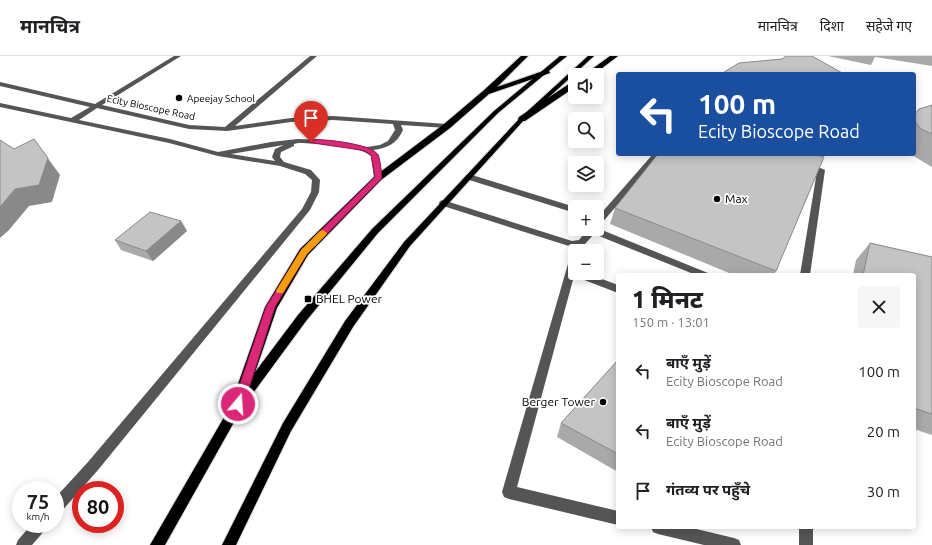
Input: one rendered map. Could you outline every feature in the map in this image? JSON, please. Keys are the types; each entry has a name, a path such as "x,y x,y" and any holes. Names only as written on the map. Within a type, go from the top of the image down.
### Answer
{"highway":[{"path":"238,404 271,307 304,252 378,178 486,93 525,56"},
{"path":"598,68 615,56"},
{"path":"486,93 546,73"},
{"path":"522,120 568,89"}],"main road":[{"path":"157,545 238,404 302,318 375,231 496,112 546,73 563,56"},
{"path":"229,545 287,427 349,324 407,244 443,203 522,120 591,56"}],"lane":[{"path":"73,120 178,56"},
{"path":"227,129 314,56"},
{"name":"Ecity Bioscope Road","path":"0,84 189,127 227,129 291,120 333,118 446,126"},
{"path":"0,105 170,141 218,154 281,164 308,172 316,180 315,192 306,210 93,466 64,498"},
{"path":"218,154 271,144 298,142 324,142 367,149 386,145 394,140 400,130 396,122"},
{"path":"281,164 276,157 278,151 298,142"},
{"path":"367,149 375,155 378,178"},
{"path":"604,215 655,156"},
{"path":"800,163 821,170 805,273"},
{"path":"469,177 568,208"},
{"path":"443,203 569,244"},
{"path":"604,229 701,273"},
{"path":"572,280 509,492 616,518"},
{"path":"595,280 616,288"},
{"path":"666,529 734,545"},
{"path":"806,529 806,545"},
{"path":"23,545 33,533"}],"building":[{"path":"786,56 812,56 840,72 724,72 739,63 782,59"},
{"path":"932,105 932,134 921,129 916,123 916,113 919,109"},
{"path":"34,139 48,158 39,185 15,189 0,207 0,140 14,149"},
{"name":"Max","path":"656,156 824,157 776,271 615,208"},
{"path":"150,212 181,221 146,251 115,240"},
{"path":"870,243 932,257 932,414 916,409 916,273 863,273"},
{"name":"Berger Tower","path":"616,362 616,453 561,423"}],"slow traffic":[{"path":"280,291 304,252 323,233"}],"place":[{"name":"Apeejay School","path":"179,98"},
{"name":"Max","path":"717,199"},
{"name":"BHEL Power","path":"308,299"},
{"name":"Berger Tower","path":"603,402"}],"route":[{"path":"238,404 271,307 304,252 378,178 375,155 367,149 324,142 311,142"}]}
